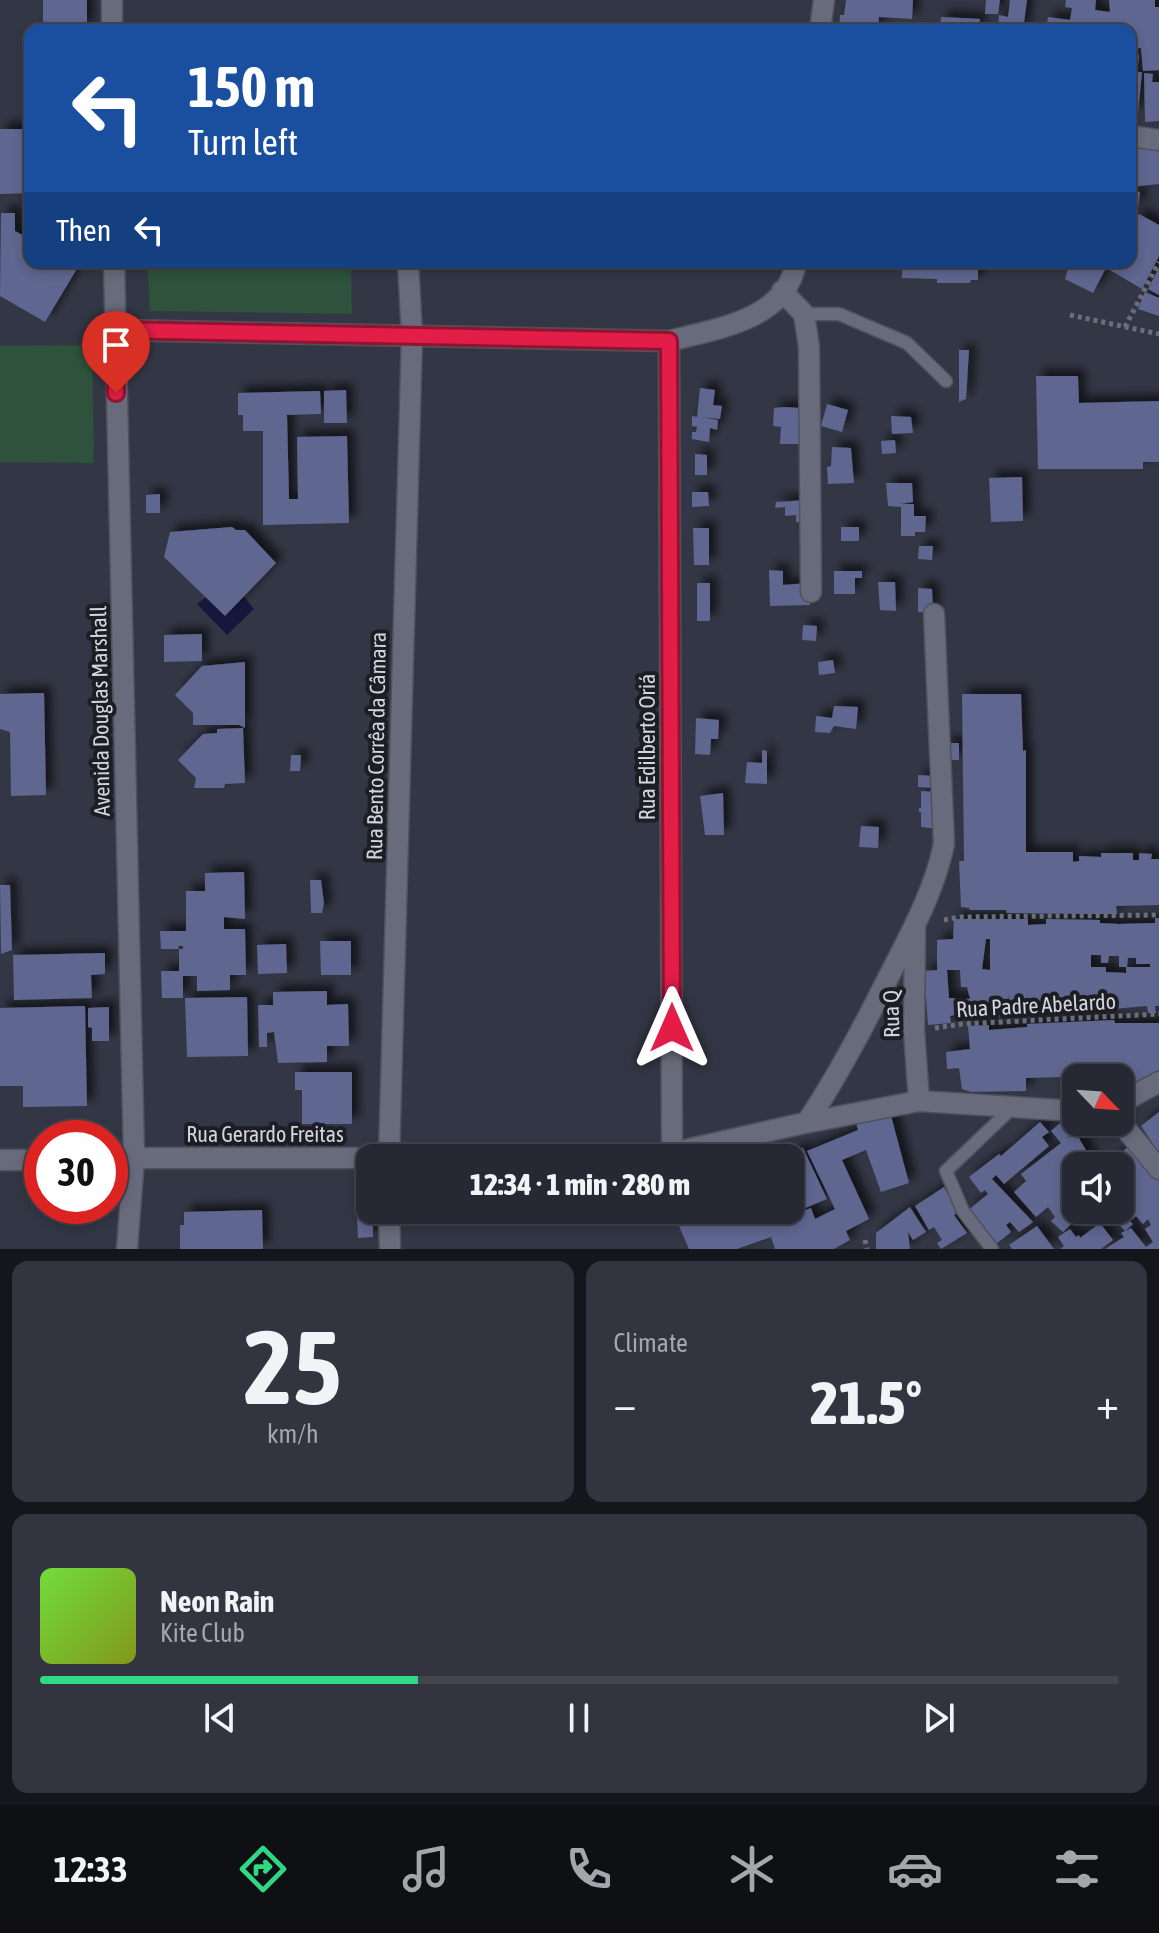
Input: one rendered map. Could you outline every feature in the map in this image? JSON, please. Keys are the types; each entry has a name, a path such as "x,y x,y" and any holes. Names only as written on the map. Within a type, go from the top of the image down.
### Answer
{"street":[{"path":"112,0 112,24"},
{"path":"821,24 824,0"},
{"path":"1136,137 1159,140"},
{"name":"Avenida Douglas Marshall","path":"114,268 134,1158 127,1249"},
{"name":"Rua Bento Corrêa da Câmara","path":"389,1144 412,336 408,268"},
{"path":"115,330 669,341 747,320 771,306 795,268"},
{"path":"782,291 804,314 809,359 811,592"},
{"name":"Rua Edilberto Oriá","path":"669,341 672,1144"},
{"path":"807,1122 853,1047 934,884 944,844 934,614"},
{"name":"Rua Q","path":"915,925 914,1031 919,1101"},
{"path":"1134,1095 1159,1082"},
{"path":"711,1144 919,1101 1062,1110"},
{"path":"1132,1136 1159,1169"},
{"name":"Rua Gerardo Freitas","path":"128,1158 356,1158"},
{"path":"0,1160 24,1160"},
{"path":"389,1224 390,1249"}],"lane":[{"path":"804,314 839,314 907,343 946,381"},
{"path":"992,1249 963,1211 946,1171 1012,1108"}],"path":[{"path":"1125,327 1159,262"},
{"path":"1070,315 1159,334"},
{"path":"915,925 960,917 1159,915"},
{"name":"Rua Padre Abelardo","path":"914,1031 962,1024 1159,1014"},
{"path":"865,1240 867,1249"}],"green space":[{"path":"147,268 351,268 352,314 150,311"},
{"path":"92,345 94,463 0,462 0,346"}],"shaded area":[{"path":"213,592 241,593 254,609 227,635 197,604"}],"building":[{"path":"43,0 87,0 87,24 43,24"},
{"path":"846,0 913,0 912,19 879,17 878,24 839,24 840,15 844,15"},
{"path":"986,0 1000,0 998,14 985,14"},
{"path":"1010,0 1027,0 1024,24 998,24 999,15 1008,17"},
{"path":"1066,0 1096,0 1095,10 1110,12 1109,0 1155,0 1155,7 1159,7 1159,70 1143,71 1141,48 1136,42 1136,24 1047,24 1048,17 1070,20 1072,8 1065,7"},
{"path":"941,17 980,19 980,24 940,24"},
{"path":"1136,55 1139,55 1137,72 1142,72 1138,113"},
{"path":"1144,73 1153,74 1152,82 1159,82 1159,121 1145,122"},
{"path":"0,129 24,129 24,193 0,194"},
{"path":"1136,141 1159,141 1159,184 1136,186"},
{"path":"1136,192 1140,192 1136,208"},
{"path":"22,202 24,202 24,233"},
{"path":"1,213 15,213 15,231 24,236 24,268 77,268 45,322 0,296"},
{"path":"1139,214 1159,225 1159,256 1142,289 1110,270 1136,268 1136,220"},
{"path":"902,268 978,268 978,280 971,280 970,283 937,283 937,279 902,278"},
{"path":"1068,268 1106,268 1093,293 1065,279"},
{"path":"1159,268 1159,295 1148,289"},
{"path":"1145,292 1159,298 1159,316 1138,309"},
{"path":"959,350 969,350 966,399 959,402"},
{"path":"1036,376 1078,376 1079,403 1159,401 1159,462 1143,462 1143,469 1038,469"},
{"path":"700,388 715,390 713,405 722,406 720,419 701,417 718,420 717,430 710,428 709,442 692,439 692,432 696,432 697,427 692,426 692,416 697,417"},
{"path":"346,390 347,423 324,423 324,391"},
{"path":"320,391 321,414 287,415 289,499 298,499 297,437 347,436 349,523 263,525 263,431 243,431 243,415 238,415 238,393"},
{"path":"827,404 848,410 842,432 821,426"},
{"path":"774,408 800,408 799,444 780,444 781,427 773,426"},
{"path":"891,416 911,417 913,433 892,434"},
{"path":"895,440 896,453 882,454 881,441"},
{"path":"832,447 851,448 854,483 828,484 827,467 831,466"},
{"path":"695,454 707,455 707,475 695,475"},
{"path":"1022,477 1023,521 991,522 989,478"},
{"path":"886,483 912,483 913,502 900,504 914,504 914,516 926,516 925,532 901,536 901,507 888,506"},
{"path":"692,492 708,492 709,506 692,507"},
{"path":"160,494 160,513 146,513 146,495"},
{"path":"807,500 807,522 796,522 796,515 785,516 785,507 775,508 776,502"},
{"path":"232,527 245,530 276,563 225,616 164,557 170,532"},
{"path":"841,527 859,527 859,541 841,541"},
{"path":"693,528 709,528 709,565 694,565"},
{"path":"919,546 933,546 932,560 918,559"},
{"path":"769,570 783,571 783,585 809,583 810,605 770,606"},
{"path":"834,571 862,571 862,578 855,578 855,594 834,594"},
{"path":"878,582 895,582 896,611 880,610"},
{"path":"697,583 710,583 710,621 697,621"},
{"path":"918,588 932,589 933,613 918,612"},
{"path":"803,625 817,626 816,641 802,640"},
{"path":"202,634 202,661 164,662 164,635"},
{"path":"833,660 835,673 819,675 818,662"},
{"path":"245,662 245,728 239,725 193,725 193,713 175,695 202,666"},
{"path":"44,693 46,795 11,796 10,732 0,729 0,694"},
{"path":"962,694 1021,694 1023,751 1026,750 1026,852 1073,852 1073,862 1079,861 1079,856 1101,857 1101,853 1133,853 1133,860 1139,860 1139,853 1152,854 1151,859 1159,859 1159,905 1116,906 1117,914 1007,913 1006,910 961,907 959,861 964,861"},
{"path":"834,706 858,707 856,729 834,726 830,733 815,732 816,716 832,718"},
{"path":"696,718 719,720 718,739 711,739 710,755 695,754"},
{"path":"243,728 245,783 225,784 224,788 194,788 196,778 178,760 203,734 217,733 217,729"},
{"path":"944,743 959,743 959,760 945,760"},
{"path":"762,750 767,751 767,784 745,783 747,762 762,763"},
{"path":"291,755 301,755 300,771 290,771"},
{"path":"918,775 936,776 936,788 918,787"},
{"path":"921,791 937,792 937,811 930,812 938,813 938,829 921,827"},
{"path":"723,793 724,835 705,835 700,796"},
{"path":"861,826 879,827 878,848 859,847"},
{"path":"244,872 245,919 224,917 224,929 245,929 246,975 230,975 230,990 197,991 197,976 183,976 183,998 162,998 161,971 179,971 179,949 161,949 160,931 186,931 186,891 205,891 205,873"},
{"path":"310,880 321,880 322,913 311,913"},
{"path":"0,885 10,885 12,950 1,954"},
{"path":"1155,918 1159,918 1159,1006 1155,1006 1156,1013 1148,1013 1147,1006 1065,1013 1065,1009 1018,1016 1018,1011 1010,1012 1008,994 1008,1016 991,1017 991,1012 963,1013 950,1016 951,1023 928,1025 924,971 937,970 937,940 953,939 954,919 1028,919 1028,925 1046,924 1046,919 1155,923","holes":["986,939 990,939 990,970 982,969","1091,955 1101,955 1101,963 1108,963 1109,956 1119,956 1119,967 1126,967 1126,973 1106,972 1106,967 1091,967","1128,958 1136,958 1136,964 1150,964 1150,967 1127,967","947,970 960,970 961,987 967,987 970,999 949,998"]},
{"path":"320,941 351,941 351,975 321,975"},
{"path":"286,944 287,973 258,974 257,945"},
{"path":"105,953 105,974 91,975 92,998 14,1000 13,955"},
{"path":"327,991 327,1005 348,1004 349,1046 327,1046 327,1062 278,1063 274,1032 267,1033 267,1047 259,1047 258,1005 273,1005 273,992"},
{"path":"247,997 248,1056 187,1057 185,998"},
{"path":"85,1006 87,1106 23,1107 23,1086 0,1086 0,1008"},
{"path":"109,1007 109,1041 92,1041 88,1008"},
{"path":"1114,1020 1115,1023 1159,1023 1159,1070 1144,1078 1144,1086 1134,1088 1134,1064 1062,1064 1062,1077 1026,1078 1026,1091 971,1092 962,1089 959,1068 947,1069 946,1052 970,1049 968,1026 989,1025 989,1030 1027,1027 1027,1024"},
{"path":"295,1072 352,1072 352,1124 302,1124 302,1090 295,1090"},
{"path":"890,1112 909,1183 881,1192 866,1150 842,1160 869,1219 846,1231 850,1240 834,1249 775,1249 771,1237 737,1249 689,1249 678,1224 804,1224 804,1211 811,1208 815,1219 835,1209 807,1151 858,1130 856,1123"},
{"path":"1159,1112 1159,1153 1141,1126"},
{"path":"1062,1121 1062,1136 1070,1136 1066,1139 1078,1136 1087,1152 1062,1152 1062,1224 1071,1224 1063,1232 1051,1221 1055,1217 1048,1207 1036,1217 1014,1192 1026,1181 1021,1174 1061,1143 1051,1131"},
{"path":"1040,1122 1049,1132 1042,1137 1049,1146 1004,1184 996,1175 992,1179 1033,1222 1019,1232 1010,1222 1006,1225 1011,1232 995,1245 967,1211 988,1194 985,1190 981,1193 969,1177 999,1154 1001,1156"},
{"path":"1131,1144 1159,1176 1159,1249 1105,1249 1124,1237 1121,1233 1131,1228 1146,1247 1153,1242 1145,1229 1151,1225 1148,1219 1143,1224 1136,1216 1134,1218 1134,1152 1122,1152"},
{"path":"804,1150 827,1199 804,1208"},
{"path":"944,1187 958,1212 954,1215 967,1233 941,1249 937,1243 942,1240 934,1227 929,1230 915,1206"},
{"path":"910,1207 926,1232 913,1240 908,1232 910,1249 876,1249 876,1233"},
{"path":"262,1210 263,1249 180,1249 180,1225 184,1225 184,1212"},
{"path":"357,1224 373,1224 373,1237 358,1238"},
{"path":"1101,1224 1113,1240 1101,1249 1060,1249 1064,1246 1058,1237 1070,1229 1080,1238"},
{"path":"1118,1224 1133,1224 1125,1231"},
{"path":"1037,1226 1054,1249 1012,1249 1009,1245"}],"route":[{"path":"116,393 115,330 669,341 672,1028"}]}
